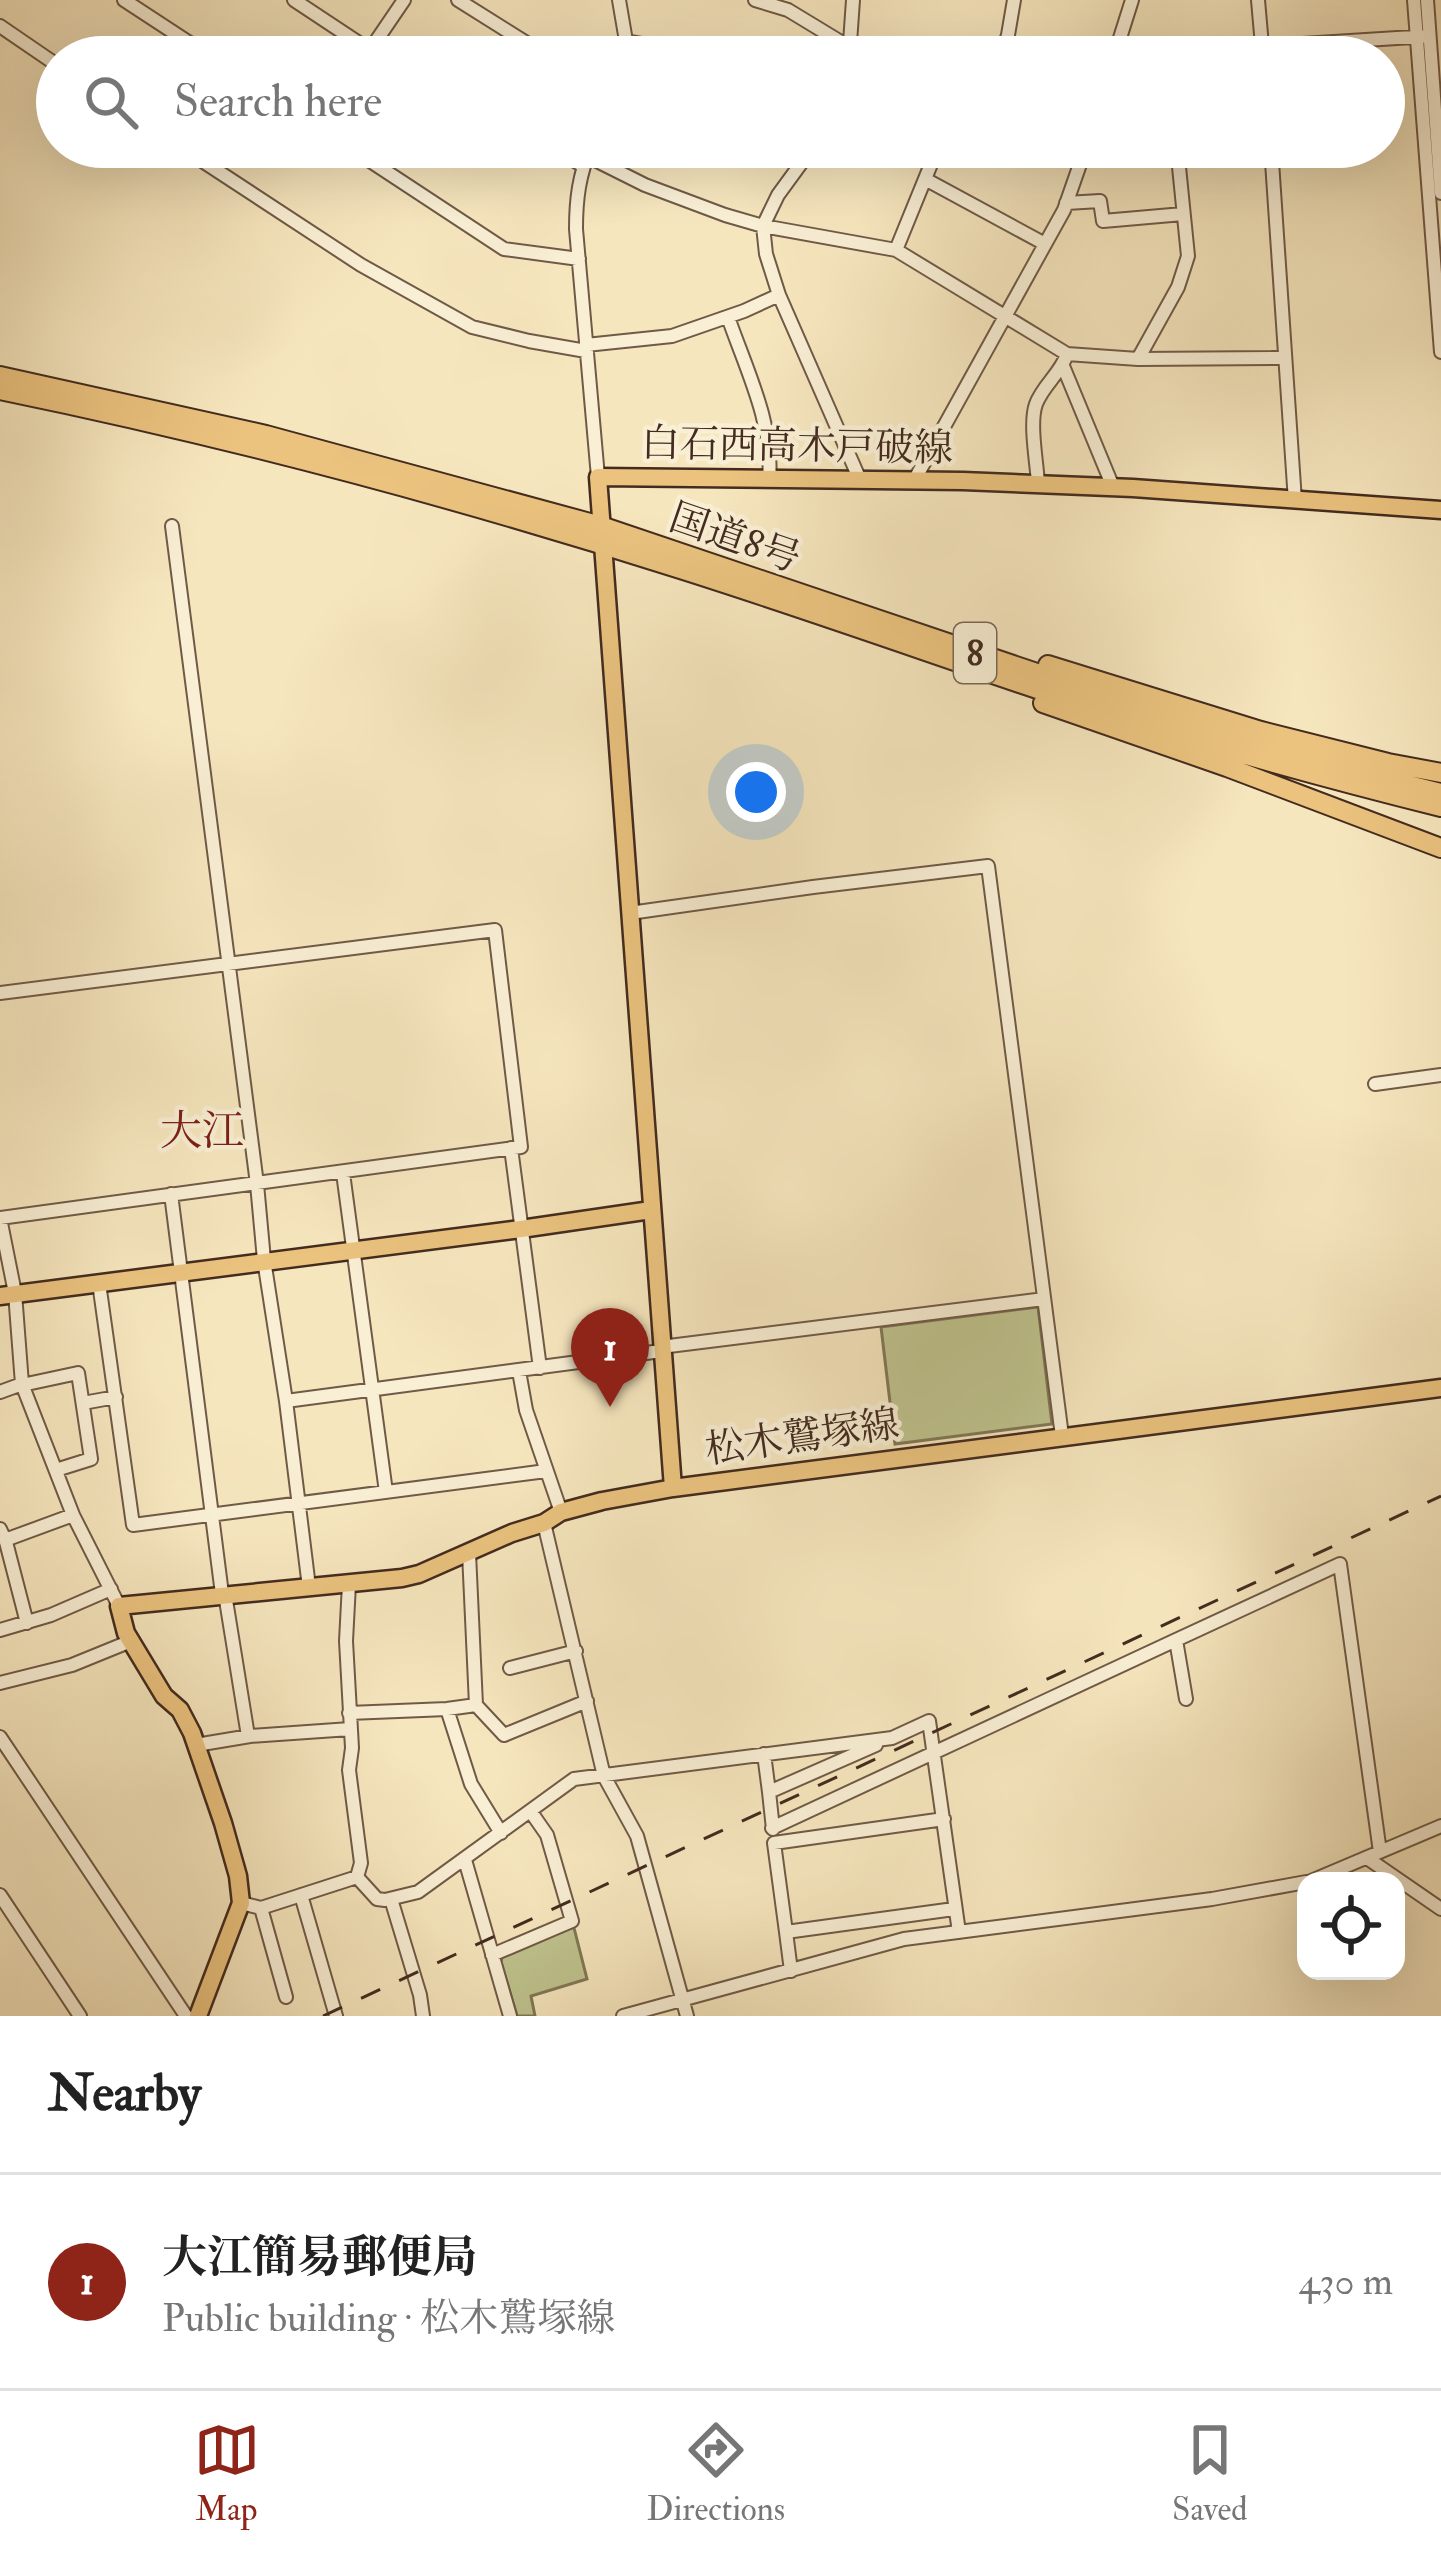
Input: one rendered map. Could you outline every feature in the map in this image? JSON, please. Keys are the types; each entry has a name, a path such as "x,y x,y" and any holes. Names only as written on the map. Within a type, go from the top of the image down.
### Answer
{"highway":[{"name":"国道8号","path":"0,376 266,436 602,536 973,652 1441,807"},
{"name":"国道8号","path":"0,390 263,448 602,536 1142,724 1350,777 1441,794"},
{"path":"929,651 1027,697 1439,847"},
{"path":"973,652 1037,661 1262,731 1439,772"}],"main road":[{"name":"白石西高木戸破線","path":"651,1210 598,488 769,479 914,479 1113,487 1441,510"},
{"path":"7,1294 651,1210"},
{"name":"松木鷲塚線","path":"651,1210 673,1488 1441,1388"},
{"path":"198,2016 241,1903 238,1876 196,1745 180,1710 164,1696 131,1641 115,1598 402,1578 544,1523 561,1512 673,1488"}],"street":[{"path":"124,0 179,36"},
{"path":"294,0 348,36"},
{"path":"385,36 404,0"},
{"path":"458,0 515,36"},
{"path":"619,0 625,36"},
{"path":"755,0 788,10 826,36"},
{"path":"850,36 853,0"},
{"path":"1008,36 1014,0"},
{"path":"1121,36 1132,0"},
{"path":"1258,0 1261,36"},
{"path":"1414,0 1423,36 1441,193"},
{"path":"1423,36 1426,0"},
{"path":"0,26 36,50"},
{"path":"1405,38 1423,36"},
{"path":"1434,141 1441,352"},
{"path":"213,168 361,265 472,327 529,341 586,348 672,336 778,295"},
{"path":"381,168 504,249 579,259"},
{"path":"584,168 576,196 598,488"},
{"path":"612,168 763,226 896,250 1006,314 1065,360 1113,487"},
{"path":"797,168 763,226 766,254 778,295 860,480"},
{"path":"896,250 928,168"},
{"path":"914,479 1045,244 1078,168"},
{"path":"1138,359 1178,286 1188,256 1180,168"},
{"path":"1272,168 1295,500"},
{"path":"925,179 1045,244"},
{"path":"1066,203 1100,201 1103,221 1183,214"},
{"path":"728,317 765,425 769,479"},
{"path":"1065,360 1284,358"},
{"path":"1038,484 1036,404 1065,360"},
{"path":"172,526 309,1587"},
{"path":"630,913 988,866 1062,1436"},
{"path":"0,993 495,930 521,1147 0,1218 22,1385 73,1515 115,1598 0,1630"},
{"path":"1375,1084 1441,1075"},
{"path":"511,1148 540,1368"},
{"path":"343,1173 386,1492"},
{"path":"171,1194 224,1594 248,1736"},
{"path":"99,1283 133,1525 546,1471"},
{"path":"286,1401 1044,1299"},
{"path":"0,1358 19,1358"},
{"path":"519,1371 526,1410 561,1512"},
{"path":"0,1392 78,1373 91,1459 56,1470"},
{"path":"83,1403 116,1397"},
{"path":"27,1623 3,1535 73,1515"},
{"path":"544,1523 604,1776 637,1836 688,2016"},
{"path":"469,1552 476,1705 504,1735 587,1702"},
{"path":"773,1835 934,1752 1340,1564 1373,1855 1441,1909"},
{"path":"0,1584 17,1581"},
{"path":"349,1584 349,1770 361,1863 358,1877 377,1899 418,1892 574,1779 892,1738"},
{"path":"1176,1640 1186,1699"},
{"path":"0,1683 72,1665 131,1641"},
{"path":"509,1668 576,1652"},
{"path":"349,1713 476,1705"},
{"path":"447,1709 471,1784 501,1833"},
{"path":"769,1792 929,1721 959,1932"},
{"path":"196,1745 350,1729"},
{"path":"0,1737 187,2016"},
{"path":"764,1754 791,1971"},
{"path":"492,1954 572,1921 548,1835 530,1811"},
{"path":"773,1835 944,1820"},
{"path":"1332,1872 1441,1826"},
{"path":"465,1860 510,2016"},
{"path":"241,1903 261,1908 358,1877"},
{"path":"623,2016 904,1939 1297,1884"},
{"path":"0,1895 80,2016"},
{"path":"301,1895 336,2016"},
{"path":"391,1899 423,2016"},
{"path":"261,1908 286,1997"},
{"path":"786,1932 954,1909"}],"green space":[{"path":"1038,1307 1052,1424 895,1444 881,1327"},
{"path":"562,1928 574,1928 587,1979 531,1996 535,2016 517,2016 502,1957"}],"railway":[{"path":"323,2016 1441,1496"}],"place":[{"name":"大江簡易郵便局","path":"610,1407"}],"district":[{"name":"大江","path":"202,1132"}]}
